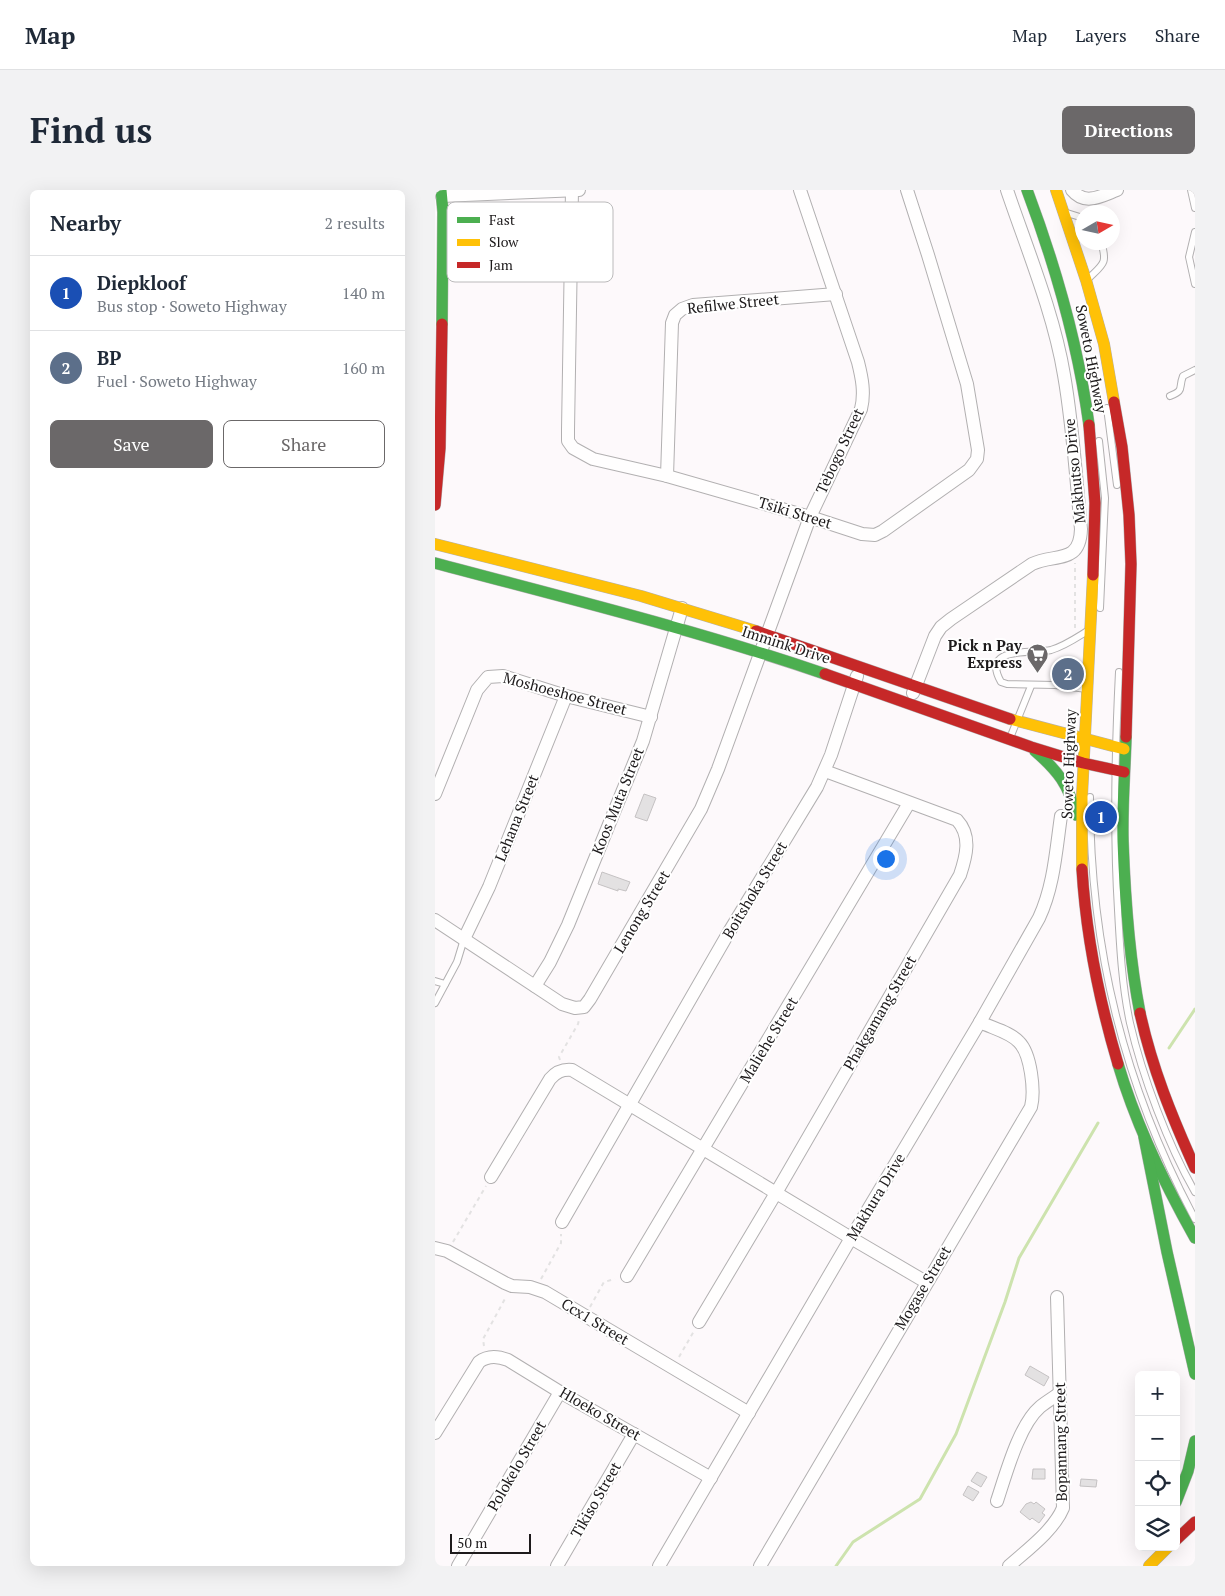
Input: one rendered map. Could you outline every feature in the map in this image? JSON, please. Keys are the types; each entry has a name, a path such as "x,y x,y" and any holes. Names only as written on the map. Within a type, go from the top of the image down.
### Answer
{"main road":[{"name":"Soweto Highway","path":"1027,190 1065,304 1078,360 1088,423 1095,499 1088,689 1090,743 1082,853 1088,930 1098,987 1113,1050 1144,1137 1180,1213 1195,1238"},
{"name":"Soweto Highway","path":"1056,190 1086,280 1104,344 1121,448 1129,516 1131,564 1119,771 1130,947 1135,987 1145,1040 1155,1072 1177,1129 1195,1168"},
{"path":"435,504 443,212 441,193"},
{"name":"Immink Drive","path":"435,544 682,608 767,634 860,667 916,684 1017,721 1090,743 1120,748"},
{"name":"Immink Drive","path":"435,563 677,627 761,652 1031,747 1119,771"},
{"path":"1031,747 1061,774 1067,784 1074,805 1082,853"},
{"path":"1144,1137 1167,1252 1195,1374"},
{"path":"1180,1491 1188,1470 1195,1441"},
{"path":"1180,1536 1195,1522"},
{"path":"1138,1566 1148,1551"},
{"path":"1149,1566 1164,1551"}],"street":[{"path":"441,193 580,190"},
{"name":"Tebogo Street","path":"761,652 810,517 861,409 863,400 863,388 858,362 800,190"},
{"name":"Tsiki Street","path":"571,282 568,441 573,448 593,459 667,476 862,534 875,535 969,470 977,459 978,444 967,384 907,190"},
{"name":"Makhutso Drive","path":"1007,190 1037,276 1055,335 1064,374 1081,529 1080,542 1075,551"},
{"path":"1072,190 1081,198 1091,199 1117,190"},
{"name":"Refilwe Street","path":"667,476 670,353 672,324 675,315 682,309 693,305 836,294"},
{"path":"910,703 935,636 941,628 951,619 1031,564 1065,556 1075,551"},
{"name":"Koos Muta Street","path":"535,986 550,962 568,925 651,717 682,608"},
{"name":"Lenong Street","path":"579,1008 584,1006 590,999 701,809 710,790 761,652"},
{"name":"Boitshoka Street","path":"561,1222 825,771 860,667"},
{"name":"Moshoeshoe Street","path":"435,794 477,690 488,677 503,676 566,696 651,717"},
{"name":"Lehana Street","path":"464,938 492,879 566,696"},
{"name":"Phakgamang Street","path":"699,1322 960,876 963,866 967,838 962,825 957,820 825,771"},
{"name":"Maliehe Street","path":"627,1276 909,803"},
{"name":"Makhura Drive","path":"659,1566 980,1022 1045,906 1061,816"},
{"path":"435,920 561,1004 579,1008"},
{"name":"Mogase Street","path":"760,1566 1031,1107 1033,1099 1029,1064 1020,1042 980,1022"},
{"path":"491,1178 550,1079 555,1073 572,1070 926,1282"},
{"name":"Ccx1 Street","path":"441,1250 512,1286 545,1292 749,1413"},
{"name":"Bopannang Street","path":"1009,1566 1053,1526 1063,1508 1057,1297"},
{"name":"Hloeko Street","path":"487,1358 496,1356 508,1360 560,1392 711,1478"},
{"path":"435,1433 475,1367 487,1358"},
{"name":"Polokelo Street","path":"458,1566 560,1392"},
{"path":"997,1501 1011,1458 1030,1420 1039,1407 1060,1393"},
{"name":"Tikiso Street","path":"557,1566 634,1434"}],"lane":[{"path":"1035,190 1064,275"},
{"name":"Soweto Highway","path":"1048,190 1069,249 1088,314"},
{"path":"1191,190 1195,208"},
{"path":"1064,212 1075,215"},
{"path":"1195,232 1189,257 1195,284"},
{"path":"1086,280 1103,264 1105,259 1103,250"},
{"path":"1170,396 1181,390 1183,376 1195,370"},
{"name":"Soweto Highway","path":"1088,374 1097,427"},
{"name":"Soweto Highway","path":"1105,399 1118,491"},
{"name":"Soweto Highway","path":"1098,436 1105,498 1100,612"},
{"path":"1122,530 1124,579 1122,626"},
{"path":"1088,689 1055,685 1007,684 1001,682 997,676 997,663 1003,656 1011,652 1048,650 1061,647 1091,629"},
{"name":"Soweto Highway","path":"1120,663 1120,748"},
{"name":"Soweto Highway","path":"1090,743 1095,678"},
{"path":"1009,739 1031,686"},
{"name":"Soweto Highway","path":"1119,771 1114,845 1120,956 1130,1021 1137,1049 1159,1112 1195,1192"},
{"name":"Soweto Highway","path":"1090,793 1096,905 1111,993 1137,1088 1153,1131 1195,1219"},
{"path":"435,1003 457,962 464,938"},
{"path":"435,981 445,984"}],"path":[{"path":"1075,551 1075,638"},
{"path":"561,1071 559,1057 578,1024 579,1008"},
{"path":"441,1250 491,1178"},
{"path":"536,1289 561,1243 561,1222"},
{"path":"585,1317 604,1282 627,1276"},
{"path":"487,1358 483,1339 512,1286"},
{"path":"672,1368 699,1322"}],"building":[{"path":"644,794 656,798 647,821 635,817"},
{"path":"602,872 630,882 626,891 618,889 618,891 598,884"},
{"path":"1030,1366 1049,1377 1044,1386 1025,1375"},
{"path":"1033,1469 1045,1469 1045,1479 1032,1479"},
{"path":"977,1472 987,1477 981,1487 971,1481"},
{"path":"1081,1479 1097,1480 1096,1487 1080,1486"},
{"path":"968,1486 979,1492 973,1501 963,1495"},
{"path":"1031,1502 1034,1504 1036,1502 1045,1509 1042,1513 1045,1515 1039,1523 1032,1518 1030,1520 1020,1512 1026,1504"}],"waterway":[{"path":"1169,1048 1195,1009"},
{"path":"836,1566 853,1542 920,1499 956,1434 1005,1302 1019,1258 1098,1123"}],"traffic: fast":[{"path":"441,190 443,212 442,324"},
{"path":"1027,190 1065,306 1079,365 1089,425"},
{"path":"435,563 680,629 825,674"},
{"path":"1126,737 1123,815 1126,906 1130,949 1140,1013"},
{"path":"1035,751 1061,779 1070,795 1076,815"},
{"path":"1118,1064 1133,1109 1152,1153 1172,1196 1195,1238"},
{"path":"1144,1137 1167,1252 1195,1374"},
{"path":"1180,1492 1188,1471 1195,1441"}],"traffic: slow":[{"path":"1056,190 1086,280 1104,344 1114,402"},
{"path":"435,544 641,596 756,631"},
{"path":"1082,869 1082,796 1093,575"},
{"path":"1010,719 1124,749"},
{"path":"1149,1566 1164,1551"}],"traffic: jam":[{"path":"435,505 440,448 442,324"},
{"path":"1114,402 1122,447 1129,515 1131,564 1126,737"},
{"path":"1089,425 1095,503 1093,575"},
{"path":"756,631 1010,719"},
{"path":"825,674 1031,747 1083,763 1124,772"},
{"path":"1082,869 1094,968 1118,1064"},
{"path":"1140,1013 1150,1053 1163,1092 1195,1168"},
{"path":"1180,1536 1195,1522"}],"place":[{"name":"Pick n Pay Express","path":"1038,674"},
{"name":"BP","path":"1068,674"},
{"name":"Diepkloof","path":"1101,817"}]}
